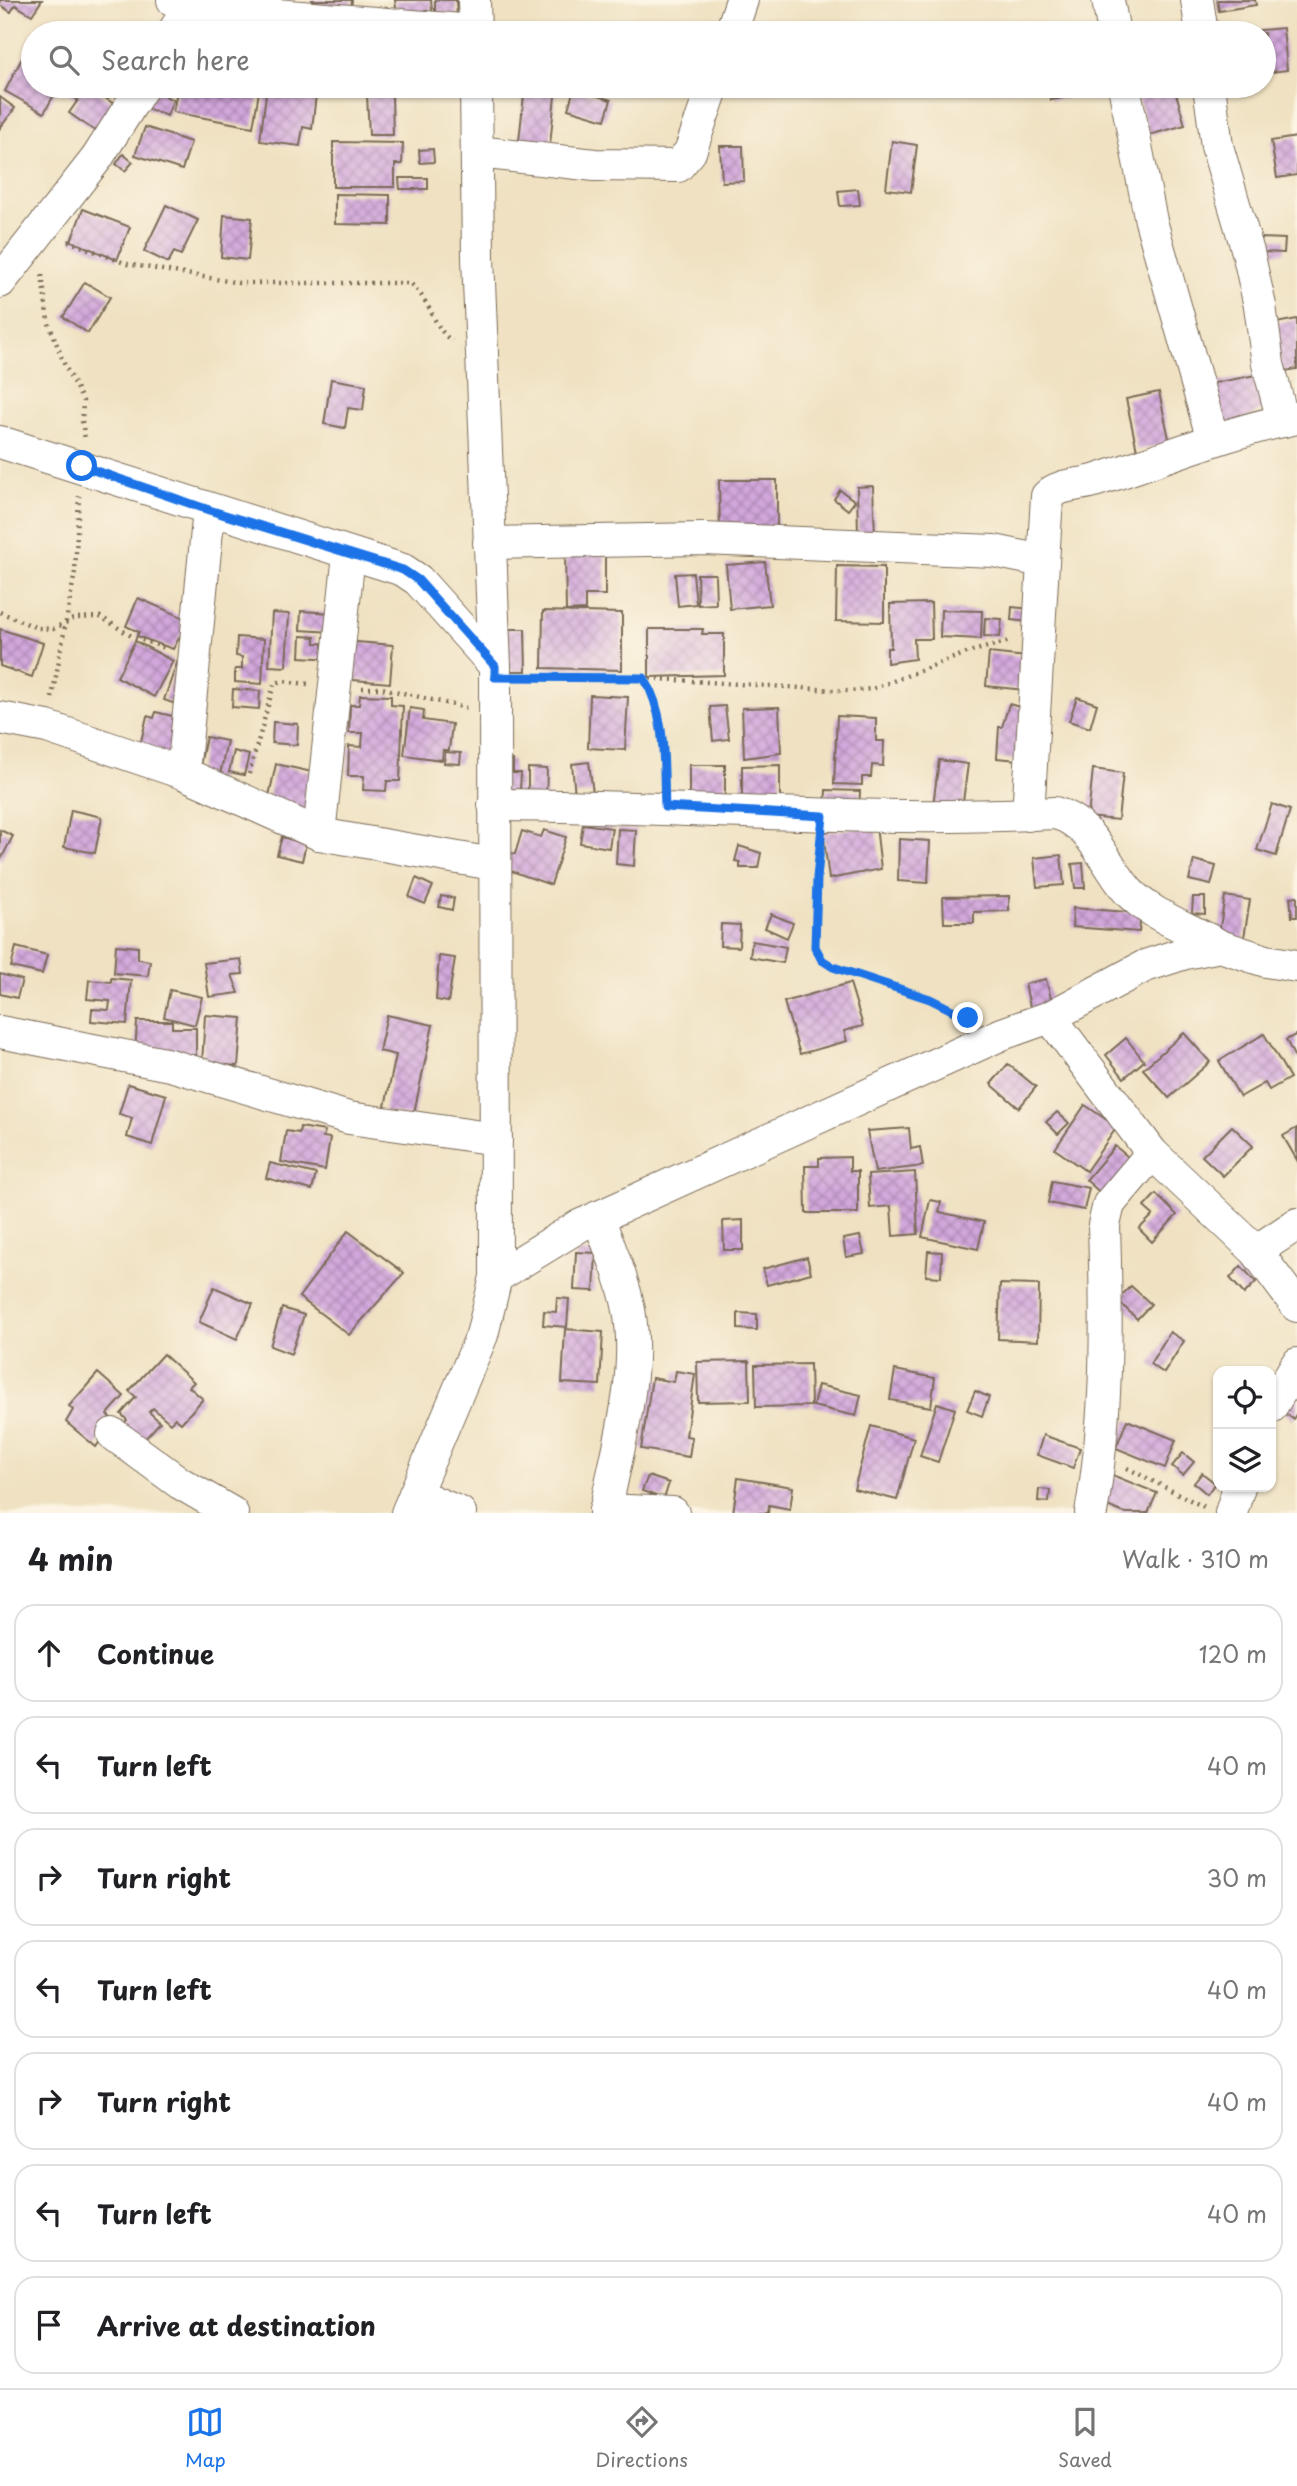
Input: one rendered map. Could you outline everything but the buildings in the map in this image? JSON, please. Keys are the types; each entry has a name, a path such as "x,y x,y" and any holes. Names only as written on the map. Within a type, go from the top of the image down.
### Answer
{"street":[{"path":"474,0 475,21"},
{"path":"735,21 742,0"},
{"path":"1108,0 1112,21"},
{"path":"1197,0 1200,21"},
{"path":"178,14 294,21"},
{"path":"0,282 97,158 135,98"},
{"path":"460,1513 411,1504 482,1335 496,1277 493,864 495,671 482,355 476,98"},
{"path":"477,152 595,165 678,166 691,152 709,98"},
{"path":"1126,98 1151,221 1213,440"},
{"path":"1028,815 1044,502 1049,493 1093,482 1213,440 1290,419 1268,364 1261,306 1217,146 1211,98"},
{"path":"0,442 403,570 418,580 495,671"},
{"path":"183,773 209,510"},
{"path":"489,543 703,540 994,551 1042,561"},
{"path":"319,834 349,554"},
{"path":"0,718 47,727 183,773 319,834 493,864"},
{"path":"494,805 665,807 823,816 1055,813 1073,818 1136,899 1220,946 1266,961 1297,966"},
{"path":"496,1277 598,1217 1002,1034 1050,1017 1145,966 1185,953 1220,946"},
{"path":"1050,1017 1152,1153 1256,1251 1297,1306"},
{"path":"0,1032 170,1065 349,1118 496,1139"},
{"path":"1091,1513 1101,1455 1108,1357 1104,1225 1109,1204 1152,1153"},
{"path":"598,1217 629,1310 632,1349 626,1401 605,1512 673,1513"},
{"path":"1256,1251 1297,1224"},
{"path":"1276,1399 1297,1364"},
{"path":"113,1433 180,1483 232,1513"},
{"path":"1231,1513 1237,1492"}],"path":[{"path":"47,727 75,572 82,466 86,451 82,421 83,401 65,366 48,321 35,237 127,264 239,284 410,283 429,303 441,331 449,339 482,355"},
{"path":"0,612 37,628 53,629 85,615 101,617 133,637 178,654 195,648"},
{"path":"495,671 849,691 872,689 969,652 1038,634"},
{"path":"644,678 655,696 659,711 665,807"},
{"path":"242,800 274,684 282,681 334,688 382,688 494,714"},
{"path":"823,816 817,878 815,947 822,960 833,967 930,999 1002,1034"},
{"path":"1101,1455 1215,1513"}],"route":[{"path":"82,466 209,510 403,570 418,580 495,666 495,677 644,678 655,696 659,711 665,807 823,816 817,878 815,947 822,960 833,967 930,999 968,1018"}]}
